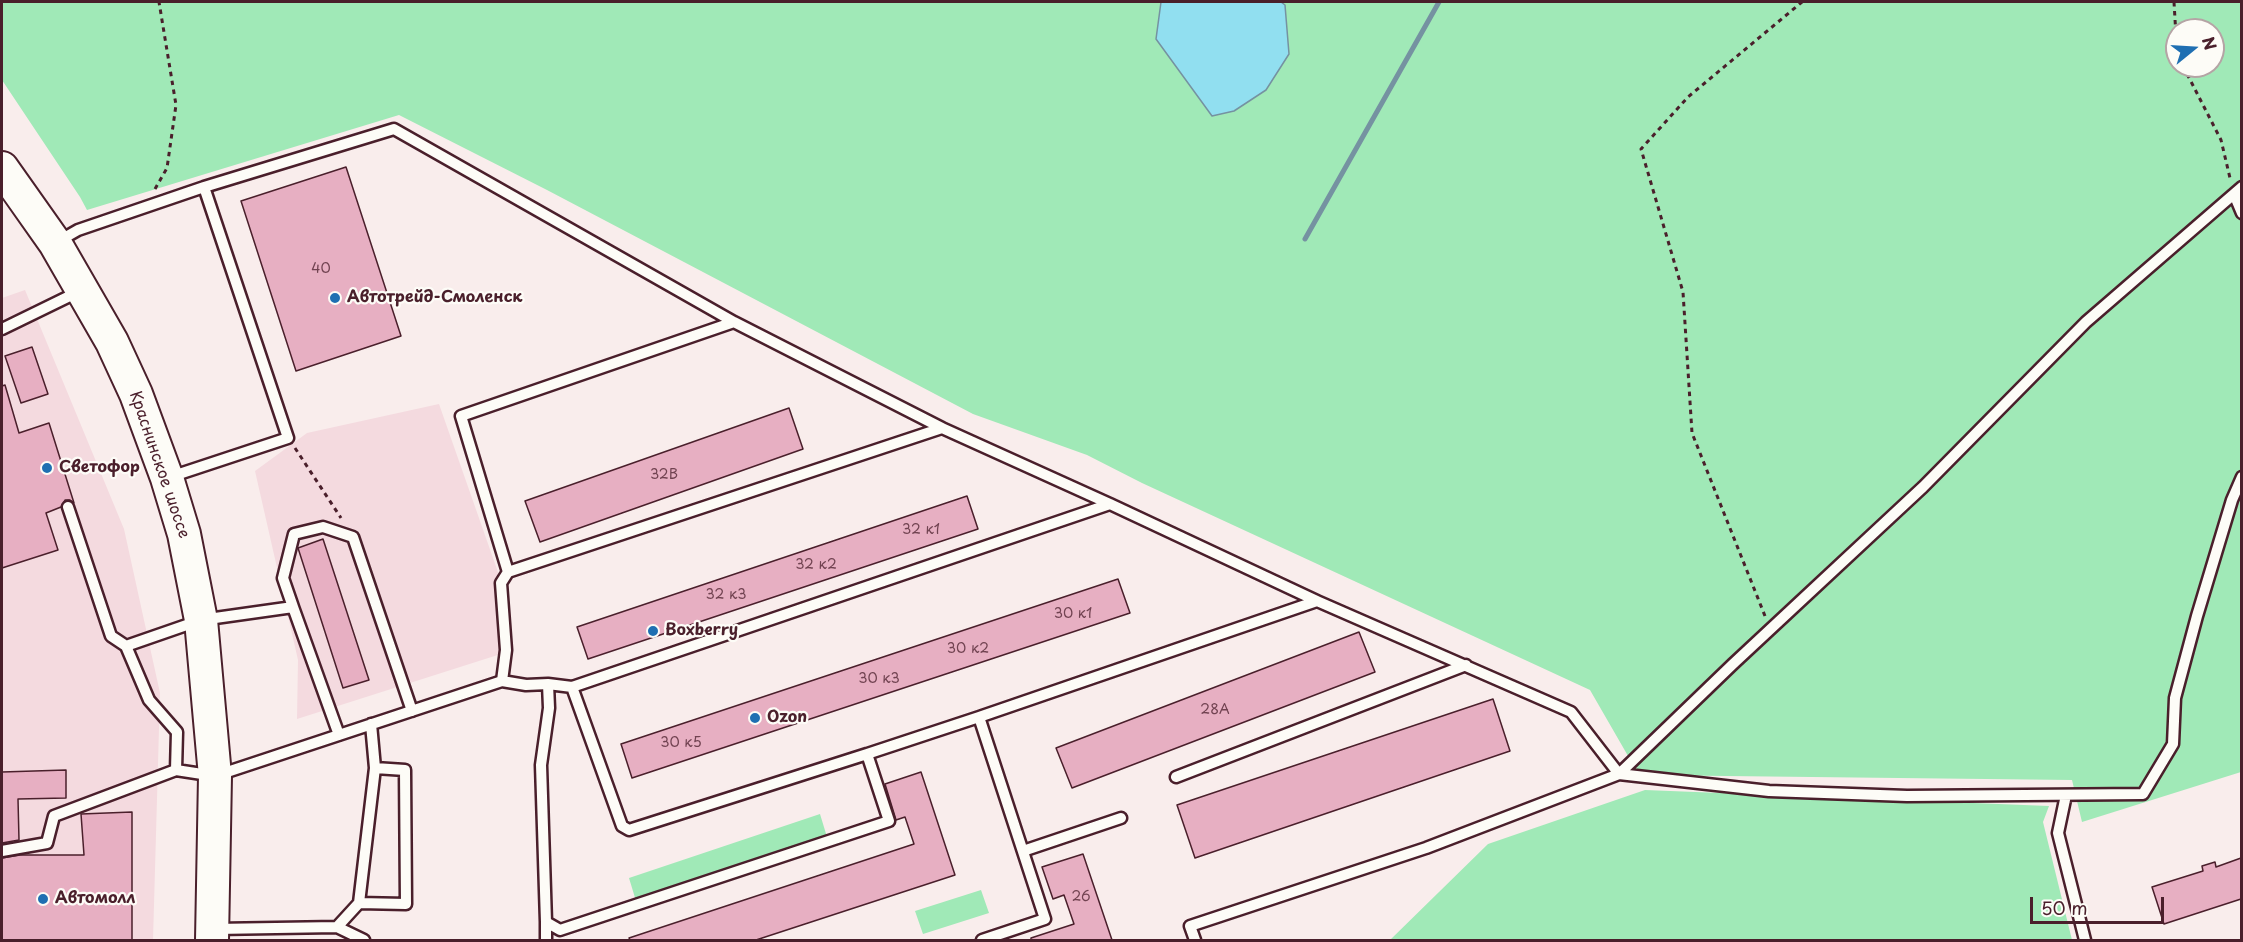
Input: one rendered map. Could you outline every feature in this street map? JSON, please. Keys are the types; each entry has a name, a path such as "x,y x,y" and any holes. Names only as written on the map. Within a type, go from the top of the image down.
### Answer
{"main road":[{"name":"Краснинское шоссе","path":"2,168 55,243 112,342 128,376 167,478 184,534 201,620 216,776 212,935"}],"lane":[{"path":"55,243 78,230 204,187 394,129 734,322 942,428 1317,601 1572,712 1619,774 1769,791 1907,796 2143,794 2173,744 2175,698 2197,616 2241,477"},
{"path":"167,478 288,438 204,187"},
{"path":"1195,940 1190,926 1426,848 1619,774 1770,629 1923,488 2086,322 2238,191"},
{"path":"2238,191 2241,213"},
{"path":"2,329 83,290"},
{"path":"508,572 461,416 734,322"},
{"path":"502,681 506,650 501,583 508,572 942,428"},
{"path":"2,852 47,843 54,816 176,770 216,776 502,681 526,685 548,684 572,687 1110,504"},
{"path":"68,507 111,636 126,646 149,700 177,732 176,770"},
{"path":"339,735 283,578 294,534 323,526 353,537 412,711"},
{"path":"572,687 622,826 629,830 979,717 1317,601"},
{"path":"126,646 201,620 292,607"},
{"path":"1176,777 1466,665"},
{"path":"546,940 542,765 549,708 548,684"},
{"path":"979,717 1045,920 982,940"},
{"path":"337,927 359,903 375,768 371,724"},
{"path":"546,922 560,930 889,821 867,754"},
{"path":"359,903 406,904 405,770 375,768"},
{"path":"2066,795 2058,833 2085,940"},
{"path":"1023,851 1121,818"},
{"path":"212,935 337,927 364,940"}],"path":[{"path":"146,207 167,168 176,105 159,2"},
{"path":"1770,629 1692,433 1683,292 1641,149 1688,97 1802,2"},
{"path":"2174,2 2175,18"},
{"path":"2189,78 2221,140 2238,191"},
{"path":"288,438 353,537"}],"shaded area":[{"path":"25,290 124,529 160,693 153,940 2,940 2,298"},
{"path":"439,404 500,578 504,653 297,719 298,660 255,471 307,433"}],"green space":[{"path":"2,2 2241,2 2241,772 2082,822 2072,780 1639,775 1590,690 1142,483 1087,455 973,414 547,190 399,115 87,210 2,80"},
{"path":"1645,790 2049,806 2043,822 2072,940 1390,940 1488,844"},
{"path":"820,814 827,837 636,901 629,878"},
{"path":"981,890 989,913 923,934 915,911"}],"water":[{"path":"1161,2 1281,2 1285,5 1289,54 1266,90 1234,111 1212,116 1156,39"}],"building":[{"path":"346,167 401,336 296,371 241,201"},
{"path":"32,347 48,394 21,403 5,356"},
{"path":"5,385 19,433 49,423 74,503 65,500 61,507 46,513 58,550 2,568 2,386"},
{"path":"789,408 803,449 540,542 525,501"},
{"path":"967,496 978,529 588,659 577,627"},
{"path":"323,539 369,680 343,688 298,548"},
{"path":"1118,579 1130,613 632,778 621,744"},
{"path":"1359,632 1375,672 1072,788 1056,748"},
{"path":"1493,699 1510,751 1195,858 1177,805"},
{"path":"66,770 66,798 18,799 19,840 2,843 2,772"},
{"path":"921,772 955,875 756,940 630,940 629,938 914,844 905,817 896,820 885,784"},
{"path":"132,812 132,940 2,940 2,858 20,855 84,855 81,814"},
{"path":"1083,854 1112,940 1031,940 1031,938 1074,924 1064,895 1053,899 1042,867"},
{"path":"2241,858 2241,899 2164,924 2152,887 2203,871 2202,866 2215,862 2216,867"}],"waterway":[{"path":"1305,239 1439,2"}],"place":[{"name":"Автотрейд-Смоленск","path":"335,298"},
{"name":"Светофор","path":"47,468"},
{"name":"Boxberry","path":"653,631"},
{"name":"Ozon","path":"755,718"},
{"name":"Автомолл","path":"43,899"}]}
